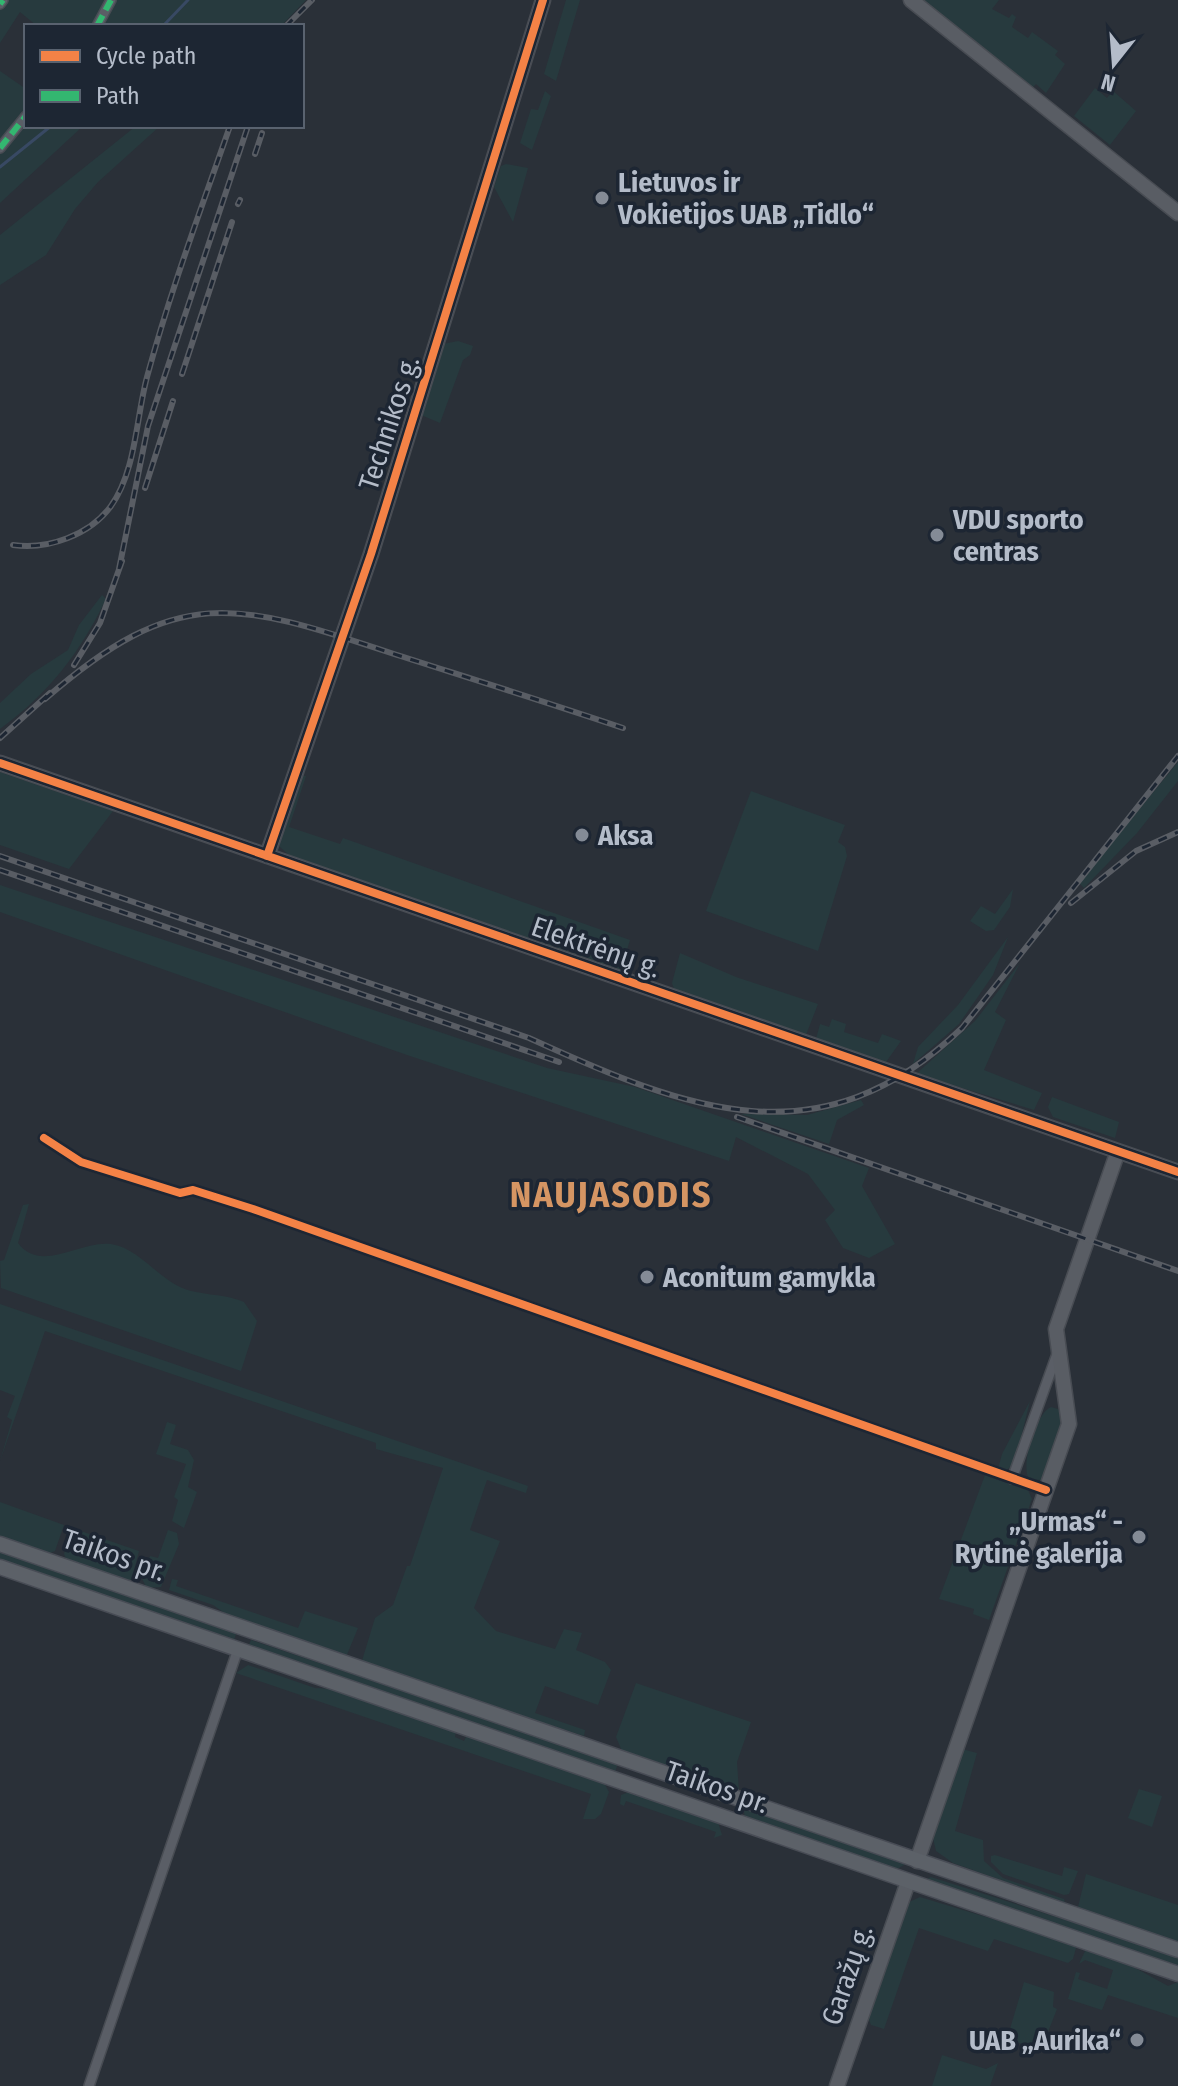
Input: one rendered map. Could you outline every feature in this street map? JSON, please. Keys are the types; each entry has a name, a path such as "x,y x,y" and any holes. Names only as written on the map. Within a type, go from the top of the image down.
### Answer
{"main road":[{"name":"Taikos pr.","path":"0,1544 1178,1950"},
{"name":"Taikos pr.","path":"0,1567 1178,1974"},
{"path":"238,1649 242,1641 255,1632"},
{"path":"621,1781 628,1761"},
{"path":"729,1819 739,1799"},
{"path":"908,1882 917,1861"}],"street":[{"path":"98,24 111,0"},
{"name":"Technikos g.","path":"267,856 371,554 543,0"},
{"path":"911,0 1178,213"},
{"path":"0,148 5,134 24,118"},
{"name":"Elektrėnų g.","path":"0,763 1178,1172"},
{"path":"44,1138 81,1162 180,1193 193,1190 253,1209 1046,1490"},
{"path":"917,1861 1069,1424 1057,1354 1058,1323 1118,1151"},
{"path":"1012,1479 1057,1354"},
{"path":"89,2086 238,1649"},
{"name":"Garažų g.","path":"837,2086 908,1882"}],"green space":[{"path":"0,0 306,0 283,24 35,24 20,12 0,43"},
{"path":"566,0 580,0 556,81 544,74"},
{"path":"922,0 999,0 992,9 1009,18 1012,14 1016,17 1012,27 1028,38 1032,32 1058,51 1055,55 1065,64 1046,93 1036,84 1032,88"},
{"path":"0,71 24,88 24,128 81,128 0,203"},
{"path":"1095,88 1107,98 1113,91 1136,111 1110,145 1074,116"},
{"path":"545,91 551,96 532,150 520,143 531,109 538,110"},
{"path":"134,128 158,128 98,182 75,209 46,255 0,285 0,235"},
{"path":"501,166 528,168 513,222 494,187"},
{"path":"458,341 473,346 470,355 463,360 440,423 421,415 443,344"},
{"path":"102,595 106,599 74,655 33,702 0,729 0,703 31,674 68,650 79,625"},
{"path":"1178,762 1178,781 1137,833 1084,888 1079,883"},
{"path":"0,772 113,811 69,869 0,845"},
{"path":"302,776 306,776 289,827 340,844 343,838 630,940 621,970 291,857 280,847 280,841"},
{"path":"751,791 845,825 838,842 845,847 847,856 818,951 706,911"},
{"path":"0,885 547,1068 635,1087 869,1168 862,1186 895,1244 869,1258 843,1248 825,1220 835,1210 808,1174 736,1137 729,1161 407,1055 0,912"},
{"path":"1013,889 1010,907 994,930 986,931 970,921 981,906 995,914"},
{"path":"1008,937 993,975 959,1024 913,1064 918,1047 958,1005"},
{"path":"680,953 736,977 818,1004 806,1035 674,989 672,983"},
{"path":"1020,963 995,1012 1006,1020 984,1070 1042,1093 1034,1110 916,1074 975,1021"},
{"path":"832,1019 846,1024 844,1032 878,1043 882,1034 901,1041 886,1062 816,1039 820,1024 829,1027"},
{"path":"1052,1097 1119,1122 1115,1138 1053,1117 1048,1107"},
{"path":"861,1100 864,1105 837,1120 829,1144 741,1114 807,1115"},
{"path":"29,1204 18,1243 27,1252 49,1256 111,1244 138,1256 178,1286 244,1302 257,1321 241,1371 1,1288 0,1261 4,1260 23,1205"},
{"path":"0,1304 528,1486 526,1493 487,1480 470,1530 500,1541 474,1608 496,1631 555,1649 564,1629 582,1633 576,1650 605,1662 611,1670 598,1705 545,1686 535,1713 585,1730 584,1736 361,1664 375,1618 393,1605 407,1566 410,1566 443,1468 376,1449 376,1443 45,1331 0,1461 12,1420 7,1417 15,1396 0,1390"},
{"path":"1030,1401 1015,1462 1008,1469 998,1469 1002,1454"},
{"path":"1051,1407 1058,1409 1064,1419 1045,1477 1041,1480 1029,1479 1027,1463 1031,1440 1040,1419"},
{"path":"167,1422 176,1425 170,1444 188,1450 194,1460 188,1487 197,1492 184,1528 172,1521 178,1500 174,1497 186,1464 156,1454"},
{"path":"985,1475 1028,1490 1032,1499 989,1620 973,1614 974,1609 939,1599"},
{"path":"0,1502 64,1525 55,1551 47,1554 0,1538"},
{"path":"72,1528 139,1551 132,1579 127,1582 67,1561 64,1554"},
{"path":"168,1530 177,1533 179,1544 161,1587 147,1588 142,1579 150,1556 158,1558"},
{"path":"0,1549 237,1631 233,1643 0,1562"},
{"path":"172,1579 178,1580 176,1586 298,1628 305,1611 358,1628 346,1657 233,1619 213,1605 169,1590"},
{"path":"251,1640 618,1763 615,1772 248,1647"},
{"path":"248,1665 315,1688 335,1689 456,1730 455,1737 464,1741 467,1735 604,1783 609,1792 601,1814 595,1819 583,1819 591,1794 236,1673"},
{"path":"636,1683 751,1722 737,1762 739,1792 622,1751 616,1737"},
{"path":"962,1749 977,1753 955,1831 983,1840 984,1861 1003,1878 1064,1899 1065,1903 953,1863 936,1851 933,1838"},
{"path":"1139,1789 1162,1796 1152,1827 1128,1818"},
{"path":"629,1792 718,1822 722,1835 714,1838 716,1832 626,1801 624,1806 620,1804 621,1795"},
{"path":"750,1808 904,1865 897,1869 745,1818 744,1811"},
{"path":"991,1856 1062,1876 1064,1867 1078,1871 1069,1894 1064,1895 1003,1874 991,1862"},
{"path":"1086,1874 1178,1905 1178,1945 1078,1907"},
{"path":"931,1877 1178,1956 1178,1969 929,1883 927,1879"},
{"path":"920,1897 1072,1943 1076,1948 1073,1959 1068,1963 994,1939 988,1951 919,1928 884,2029 871,2025 868,2017 907,1903"},
{"path":"1086,1949 1119,1959 1168,1986 1178,1982 1178,2018 1108,1995 1102,2010 1068,1999 1076,1972 1080,1973 1078,1979 1107,1989 1113,1970 1085,1960 1079,1964"},
{"path":"1024,1982 1054,1992 1053,2007 1057,2009 1041,2050 1007,2039"},
{"path":"942,2055 986,2069 998,2063 990,2086 932,2086"}],"waterway":[{"path":"165,24 188,0"},
{"path":"0,167 49,128"}],"railway":[{"path":"288,24 312,0"},
{"path":"13,545 54,543 80,532 102,516 119,492 126,477 156,345 229,128"},
{"path":"119,569 148,426 247,128"},
{"path":"255,154 262,133"},
{"path":"238,204 240,200"},
{"path":"182,374 232,222"},
{"path":"145,488 173,401"},
{"path":"74,665 100,623 122,561"},
{"path":"45,699 91,662 133,636 171,620 209,613 248,614 337,635 623,728"},
{"path":"0,738 50,693"},
{"path":"0,856 529,1038 643,1086 698,1102 752,1111 804,1110 857,1097 909,1070 962,1028 1178,756"},
{"path":"1071,903 1136,851 1178,832"},
{"path":"0,870 559,1062"},
{"path":"737,1117 1178,1271"}],"marked path":[{"path":"0,4 3,0"},
{"path":"98,24 111,0"},
{"path":"0,148 24,118"}],"cycle path":[{"path":"267,856 371,554 543,0"},
{"path":"0,763 1178,1172"},
{"path":"44,1138 81,1162 180,1193 193,1190 253,1209 1046,1490"}],"place":[{"name":"Lietuvos ir Vokietijos UAB „Tidlo“","path":"602,198"},
{"name":"VDU sporto centras","path":"937,535"},
{"name":"Aksa","path":"582,835"},
{"name":"Aconitum gamykla","path":"647,1277"},
{"name":"„Urmas“ - Rytinė galerija","path":"1139,1537"},
{"name":"UAB „Aurika“","path":"1137,2040"}],"district":[{"name":"NAUJASODIS","path":"611,1195"}]}
